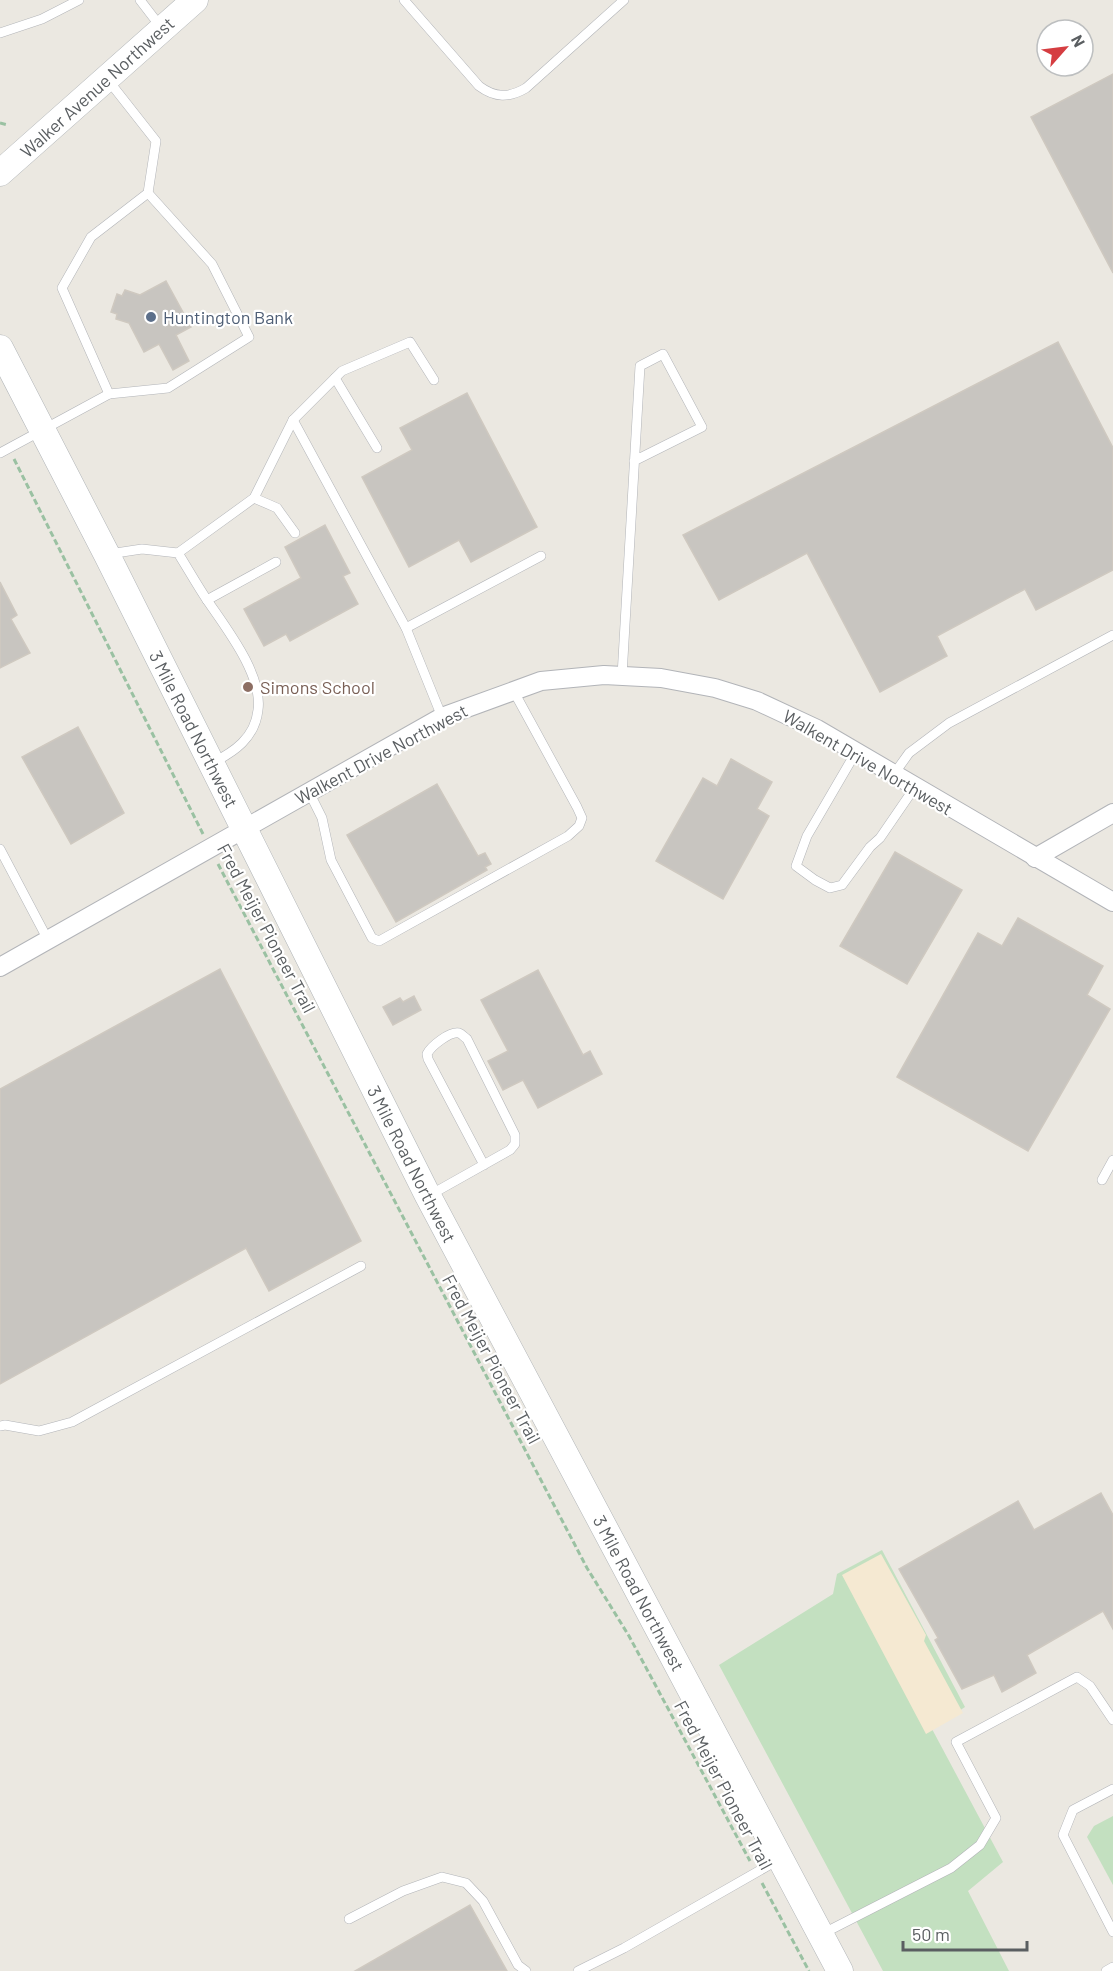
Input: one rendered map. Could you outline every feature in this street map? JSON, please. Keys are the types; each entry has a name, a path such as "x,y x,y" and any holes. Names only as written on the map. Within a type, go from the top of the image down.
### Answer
{"main road":[{"name":"Walker Avenue Northwest","path":"0,173 195,0"},
{"name":"3 Mile Road Northwest","path":"0,348 428,1196 840,1971"}],"street":[{"name":"Walkent Drive Northwest","path":"0,967 442,717 541,681 604,675 661,678 715,688 758,701 817,729 1113,902"},
{"path":"1035,858 1113,813"}],"lane":[{"path":"0,33 42,19 79,0"},
{"path":"140,0 162,29"},
{"path":"404,0 478,86 492,95 506,96 526,88 624,0"},
{"path":"107,78 156,141 148,193 91,237 62,288 110,394"},
{"path":"4,451 110,394 168,388 249,337 212,264 148,193"},
{"path":"106,555 142,549 178,553 254,498 293,420 342,371 410,342 434,380"},
{"path":"622,676 634,461 640,366 663,354 702,427 634,461"},
{"path":"335,378 377,448"},
{"path":"293,420 406,628 442,717"},
{"path":"254,498 277,508 295,533"},
{"path":"178,553 246,661 256,684 259,710 251,731 233,752 210,763"},
{"path":"406,628 541,556"},
{"path":"207,600 276,562"},
{"path":"894,774 909,753 949,723 1113,635"},
{"path":"309,792 322,818 331,860 372,938 379,941 568,836 579,826 582,818 577,807 513,690"},
{"path":"856,752 807,836 796,866 815,880 830,888 842,885 870,847 880,838 915,787"},
{"path":"0,849 48,940"},
{"path":"428,1196 484,1166 510,1150 515,1144 515,1135 467,1039 460,1033 453,1034 430,1049 427,1054 428,1059 484,1166"},
{"path":"1102,1180 1113,1160"},
{"path":"0,1426 39,1431 72,1422 361,1266"},
{"path":"821,1935 951,1868 980,1845 996,1818 956,1742 1077,1677 1090,1686 1113,1720"},
{"path":"1113,1789 1073,1810 1063,1835 1113,1932"},
{"path":"578,1971 624,1948 781,1858"},
{"path":"349,1919 403,1891 442,1877 466,1883 483,1901 518,1965 526,1971"},
{"path":"1106,1971 1113,1967"}],"path":[{"path":"0,123 8,125"},
{"name":"Fred Meijer Pioneer Trail","path":"4,451 587,1568 629,1636 809,1971"}],"green space":[{"path":"882,1550 965,1707 932,1729 1003,1862 968,1891 1009,1971 883,1971 719,1665 833,1594 837,1574"},
{"path":"1113,1816 1113,1885 1087,1837 1094,1826"}],"sand":[{"path":"881,1554 926,1635 924,1641 963,1713 926,1734 842,1575"}],"building":[{"path":"1113,74 1113,273 1031,117"},
{"name":"Huntington Bank","path":"166,281 191,327 176,335 189,361 173,370 159,344 144,352 129,323 116,319 117,314 111,312 117,294 122,296 125,290 140,295"},
{"path":"1058,342 1113,448 1113,570 1036,610 1025,589 937,636 947,656 880,692 807,553 719,600 683,535"},
{"path":"467,393 537,527 471,562 459,540 409,567 362,477 412,450 400,428"},
{"path":"325,525 350,573 343,576 358,604 290,641 286,634 264,646 244,609 301,578 285,547"},
{"path":"0,582 17,615 11,619 30,653 0,668"},
{"path":"78,727 124,813 71,844 22,757"},
{"path":"731,759 772,782 757,809 769,816 723,899 656,861 703,778 717,786"},
{"path":"437,784 478,856 485,853 491,864 485,867 487,870 396,922 347,835"},
{"path":"895,852 962,890 907,984 840,946"},
{"path":"1018,918 1103,966 1087,995 1110,1009 1028,1151 897,1077 978,933 1002,946"},
{"path":"220,969 361,1241 269,1291 246,1248 0,1384 0,1089"},
{"path":"538,970 583,1055 590,1051 602,1074 538,1108 523,1080 503,1090 488,1061 508,1051 481,1000"},
{"path":"414,996 421,1010 393,1025 383,1007 400,998 403,1002"},
{"path":"1101,1493 1113,1515 1113,1629 1103,1611 1027,1655 1036,1673 1002,1692 994,1675 962,1689 935,1640 938,1638 899,1569 1018,1501 1034,1530"},
{"path":"470,1905 507,1971 355,1971"}],"place":[{"name":"Huntington Bank","path":"151,317"},
{"name":"Simons School","path":"248,687"}]}
